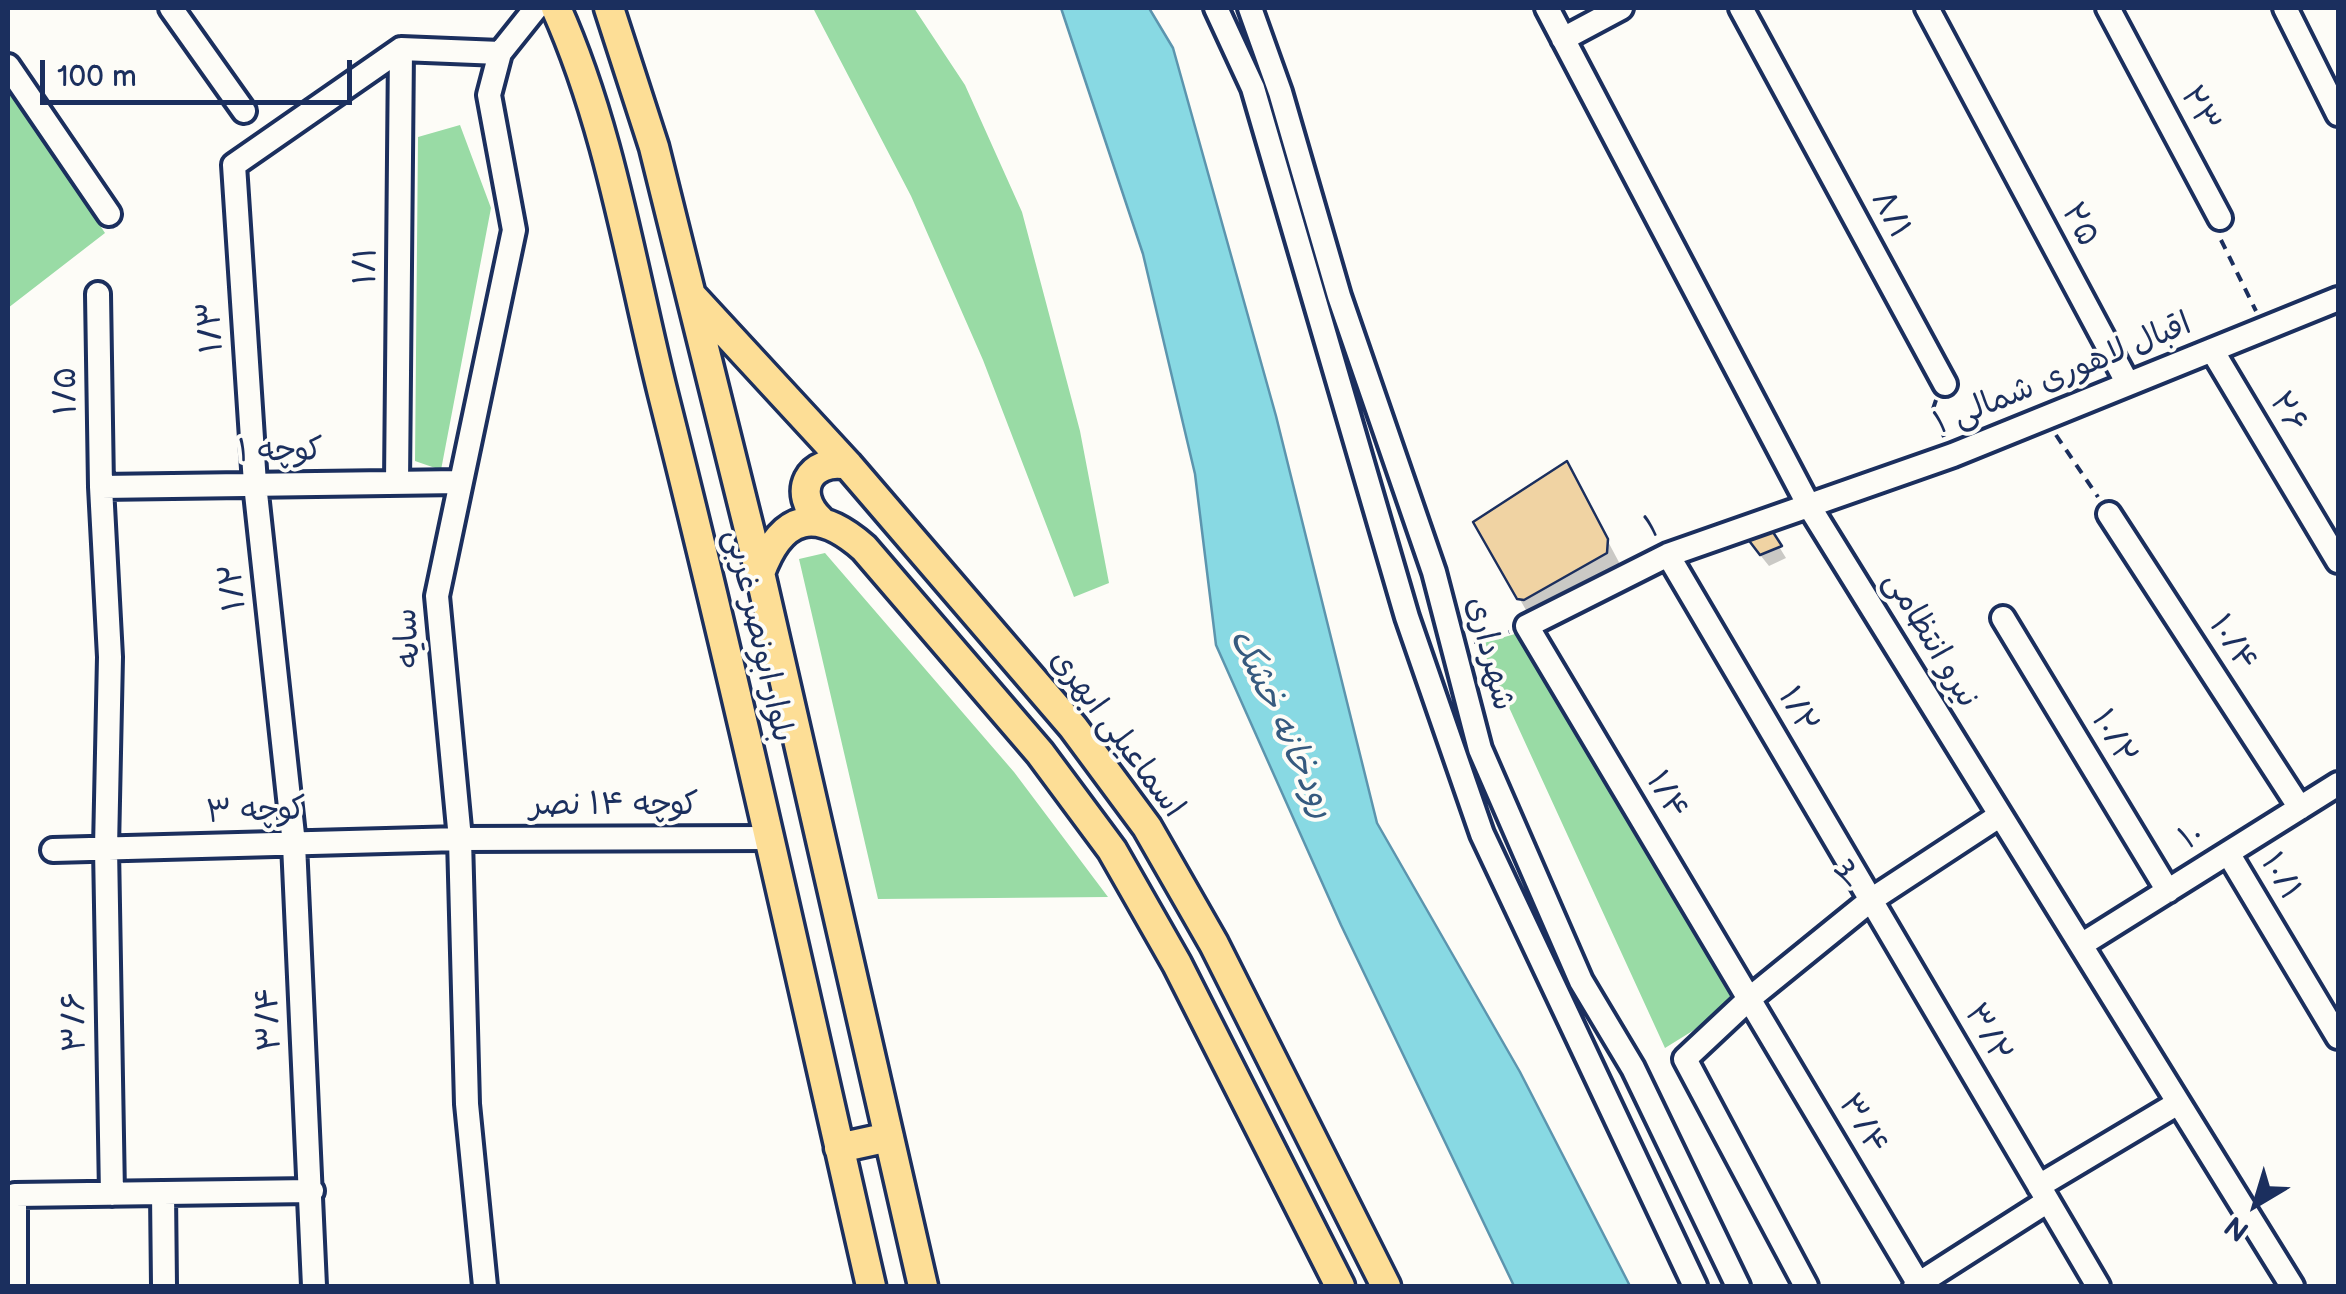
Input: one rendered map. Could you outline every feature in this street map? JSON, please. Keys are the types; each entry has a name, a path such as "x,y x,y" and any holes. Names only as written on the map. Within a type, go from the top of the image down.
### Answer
{"main road":[{"name":"بلوار ابونصر غربی","path":"556,8 575,50 606,158 769,838 871,1286"},
{"name":"بلوار ابونصر غربی","path":"609,8 654,147 760,573 923,1286"},
{"name":"اسماعیلی ابهری","path":"690,294 848,465 1073,727 1147,827 1214,944 1386,1286"},
{"path":"848,465 832,462 817,467 806,478 808,510 820,520 841,528 864,548 1040,753 1112,850 1178,964 1340,1286"},
{"path":"760,573 770,544 791,526 820,520"},
{"path":"839,1148 889,1138"}],"street":[{"path":"170,8 244,111"},
{"name":"سایه","path":"485,1286 467,1104 460,839 437,596 514,230 489,95 500,53 536,8"},
{"name":"شهرداری","path":"1216,8 1253,88 1407,617 1482,834 1695,1286"},
{"name":"شهرداری","path":"1250,8 1280,92 1338,296 1434,572 1480,749 1527,864 1581,980 1633,1068 1738,1286"},
{"name":"نیرو انتظامی","path":"1547,8 1809,506 2292,1286"},
{"path":"1564,39 1622,8"},
{"name":"۸/۱","path":"1741,8 1945,384"},
{"name":"۲۵","path":"1927,8 2128,384"},
{"name":"۲۳","path":"2108,8 2220,218"},
{"path":"2284,8 2338,114"},
{"path":"402,50 500,53"},
{"name":"۱/۳","path":"255,484 234,165 402,50"},
{"name":"۱/۱","path":"397,484 402,50"},
{"path":"8,66 109,214"},
{"name":"۱/۵","path":"98,294 100,486"},
{"name":"اقبال لاهوری شمالی ۱","path":"1809,506 1953,455 2338,299"},
{"name":"۲۶","path":"2212,350 2338,561"},
{"name":"کوچه ۱","path":"100,486 460,482"},
{"name":"۱/۲","path":"255,484 294,844"},
{"name":"۳/۶","path":"100,486 110,657 106,848 112,1194"},
{"name":"۱","path":"1528,626 1668,555 1809,506"},
{"name":"۱۰/۴","path":"2109,514 2300,808"},
{"name":"۱/۲","path":"1668,555 1870,900"},
{"name":"۱۰/۲","path":"2004,618 2168,891"},
{"name":"۱/۴","path":"1528,626 1749,998"},
{"name":"۱۰","path":"2080,946 2338,784"},
{"name":"۳","path":"1806,1286 1685,1059 1749,998 1870,900 1999,816"},
{"name":"کوچه ۱۴ نصر","path":"460,839 769,838"},
{"name":"کوچه ۳","path":"54,850 460,839"},
{"name":"۳/۴","path":"294,844 314,1286"},
{"name":"۱۰/۱","path":"2228,853 2338,1037"},
{"name":"۳/۲","path":"1870,900 2098,1286"},
{"name":"۳/۴","path":"1749,998 1918,1286"},
{"path":"1918,1286 2043,1194 2178,1103"},
{"path":"15,1286 15,1196 312,1190"},
{"path":"163,1193 164,1286"}],"path":[{"path":"2220,218 2222,248 2265,329"},
{"path":"1945,384 1933,409 1953,455"},
{"path":"2044,418 2109,514"},
{"path":"1452,643 1474,642 1528,626"}],"green space":[{"path":"813,8 914,8 965,85 1022,212 1080,431 1109,583 1074,597 983,360 911,196"},
{"path":"8,88 105,233 8,308"},
{"path":"460,125 491,208 441,470 415,461 418,137"},
{"path":"825,553 1014,772 1108,897 878,899 799,559"},
{"path":"1515,634 1736,1004 1665,1048 1480,644"}],"water":[{"name":"رودخانه خشک","path":"1061,8 1149,8 1173,48 1276,416 1377,823 1520,1072 1630,1286 1514,1286 1341,925 1216,645 1195,474 1143,254"}],"building":[{"path":"1567,461 1608,539 1607,553 1524,600 1517,599 1473,522"},
{"path":"1771,529 1782,546 1760,555 1747,538"}]}
